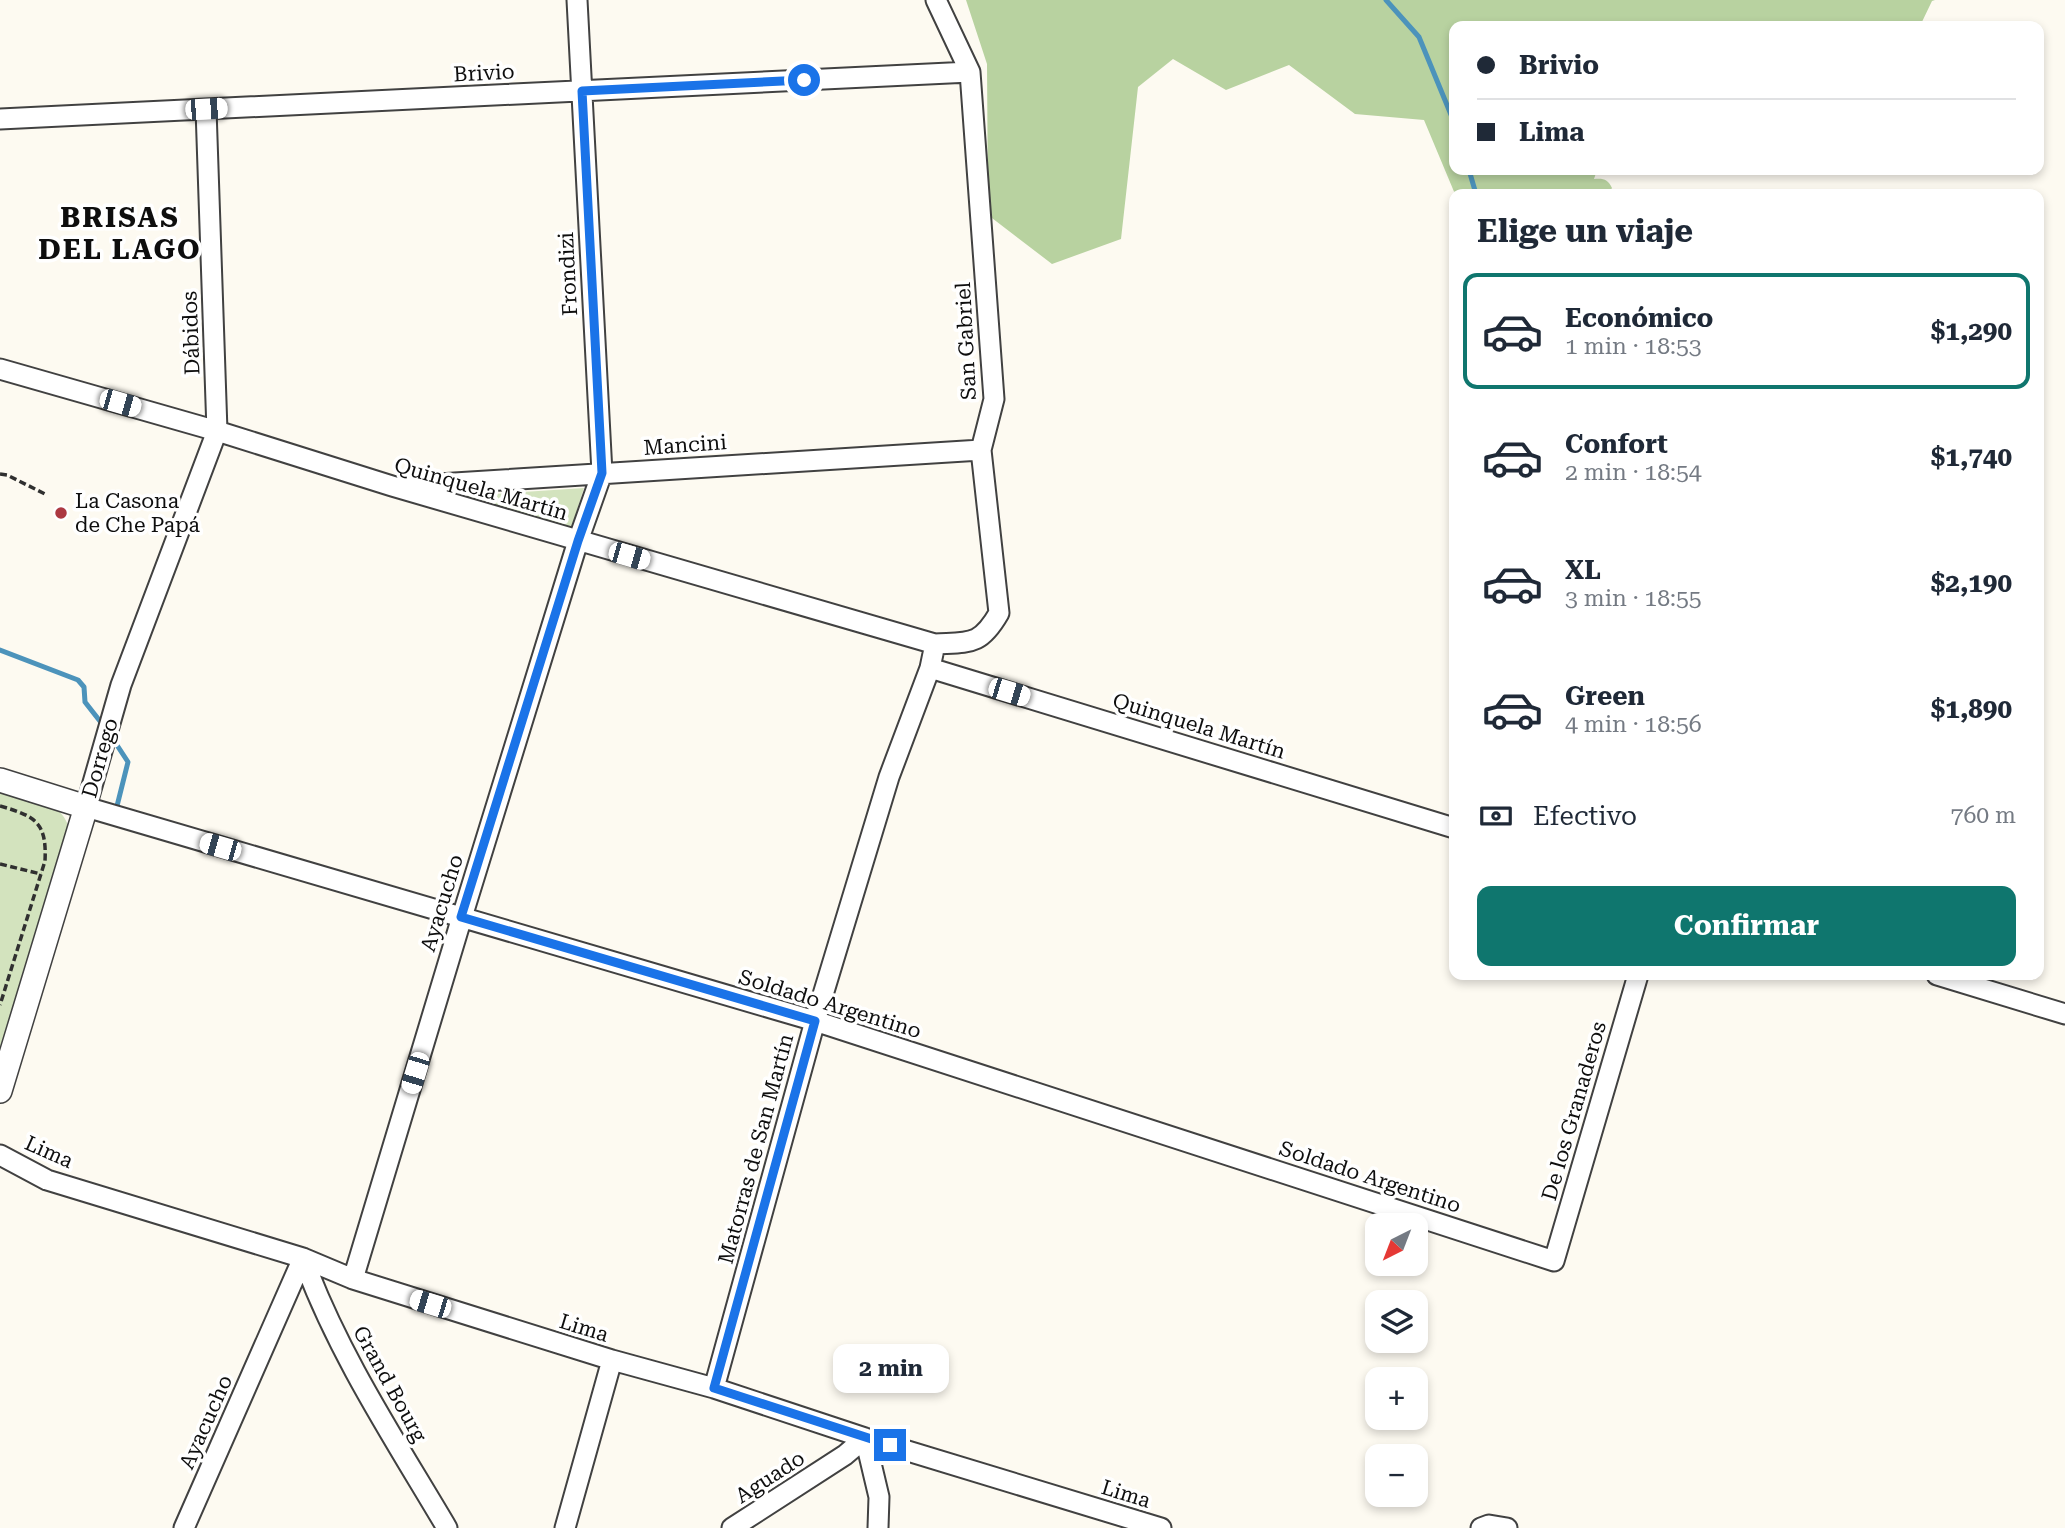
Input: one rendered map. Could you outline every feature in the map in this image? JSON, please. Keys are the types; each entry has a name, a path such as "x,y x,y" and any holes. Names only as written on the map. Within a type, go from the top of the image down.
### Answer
{"street":[{"name":"Frondizi","path":"577,0 602,473 578,541"},
{"path":"936,0 970,72"},
{"name":"Brivio","path":"0,119 970,72"},
{"name":"San Gabriel","path":"935,644 973,642 990,629 999,613 981,450 994,399 970,72"},
{"name":"Dábidos","path":"206,109 217,431"},
{"name":"Quinquela Martín","path":"0,369 935,644"},
{"name":"Dorrego","path":"0,1090 121,685 217,431"},
{"name":"Mancini","path":"392,486 981,450"},
{"name":"Ayacucho","path":"353,1279 461,917 578,541"},
{"name":"Matorras de San Martín","path":"714,1388 815,1021 889,777 930,668 935,644"},
{"name":"Quinquela Martín","path":"930,668 1449,826"},
{"path":"0,780 86,807"},
{"name":"Soldado Argentino","path":"86,807 815,1021 1554,1261"},
{"name":"De los Granaderos","path":"1554,1261 1637,980"},
{"path":"1953,980 2065,1014"},
{"name":"Lima","path":"0,1155 47,1180 303,1258 353,1279 612,1360 714,1388 1161,1528"},
{"name":"Ayacucho","path":"184,1528 303,1258"},
{"name":"Grand Bourg","path":"303,1258 319,1300 355,1374 447,1528"},
{"path":"565,1528 612,1360"},
{"path":"865,1437 879,1497 878,1528"},
{"name":"Aguado","path":"732,1528 845,1455 865,1437"},
{"path":"1481,1528 1489,1525 1507,1528"}],"path":[{"path":"0,474 47,495"},
{"path":"0,806 30,817 40,827 46,839 45,861 0,1005"},
{"path":"0,864 41,874"}],"green space":[{"path":"966,0 1935,0 1922,21 1449,21 1449,175 1595,175 1594,179 1607,181 1611,189 1453,189 1424,120 1355,114 1289,65 1226,90 1173,59 1138,87 1121,239 1052,264 988,215 987,64"},
{"path":"584,488 571,529 464,496"},
{"path":"0,788 44,801 61,814 70,834 0,1069"}],"waterway":[{"path":"1386,0 1419,37 1449,110"},
{"path":"1470,175 1475,189"},
{"path":"0,650 78,680 84,687 85,702 103,725"},
{"path":"111,736 128,762 116,810"}],"place":[{"name":"La Casona de Che Papá","path":"61,513"}],"district":[{"name":"BRISAS DEL LAGO","path":"120,233"}],"route":[{"path":"804,80 582,91 602,473 578,541 461,917 815,1021 714,1388 890,1445"}]}
